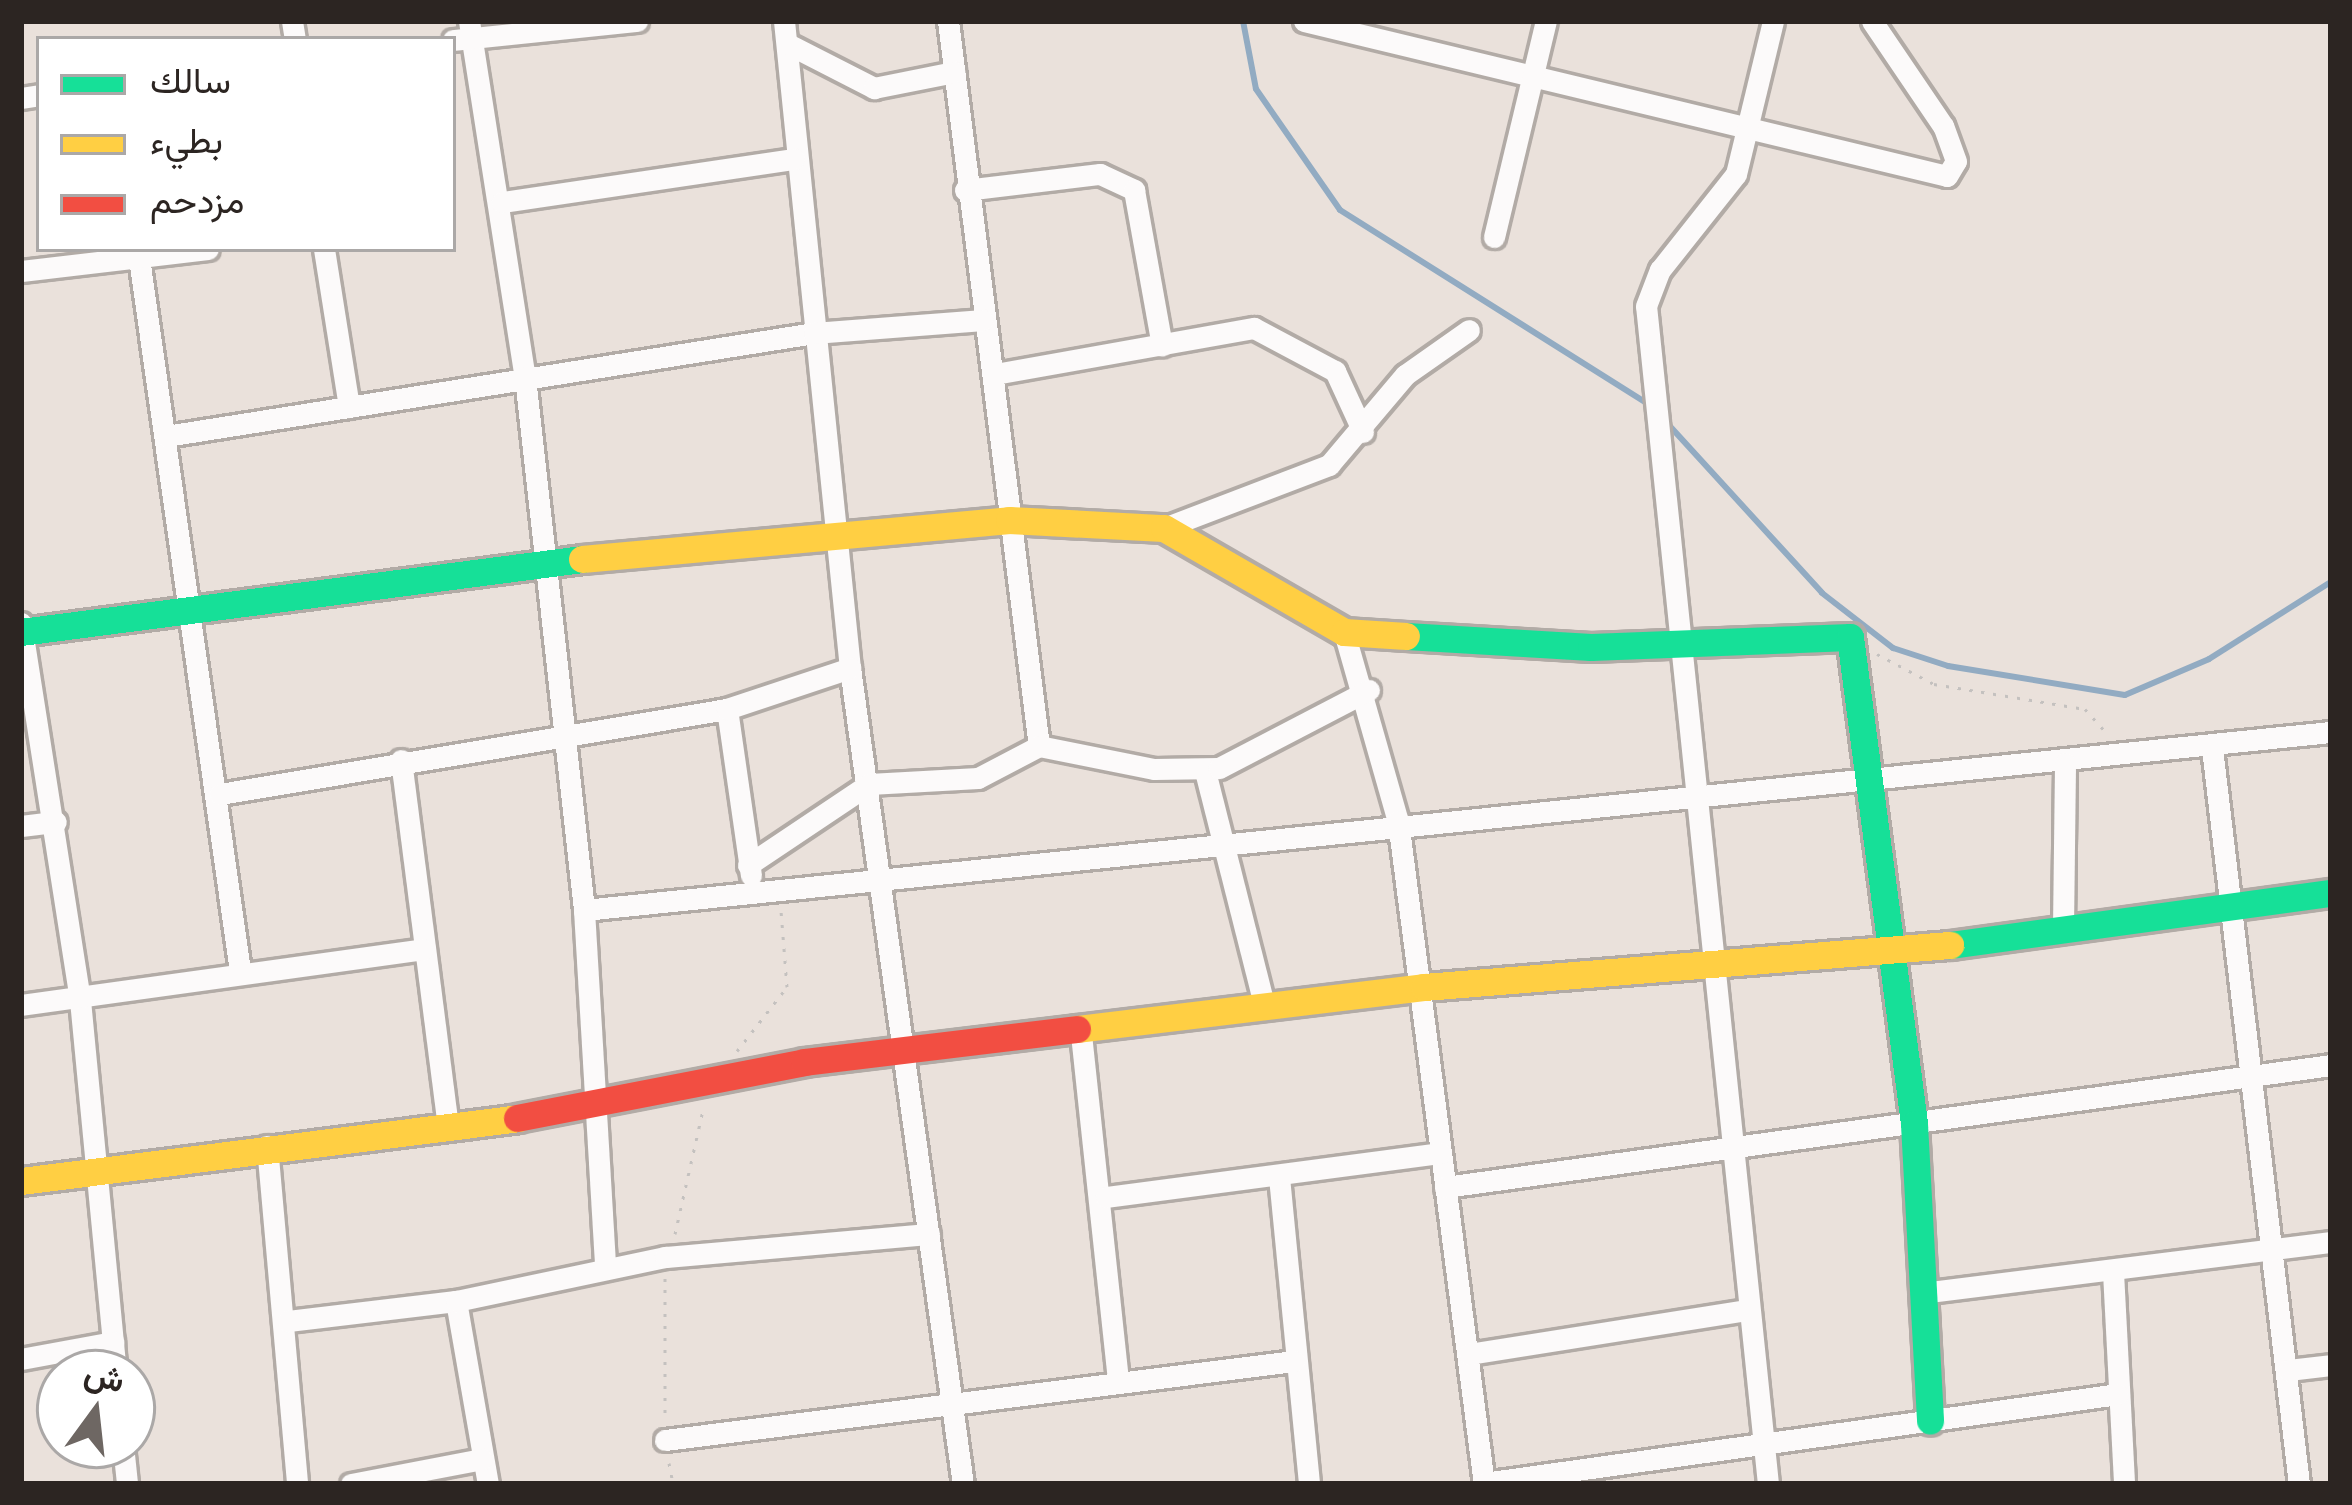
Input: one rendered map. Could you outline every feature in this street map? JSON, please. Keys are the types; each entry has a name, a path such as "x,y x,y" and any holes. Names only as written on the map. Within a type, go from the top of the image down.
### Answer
{"street":[{"path":"605,1266 584,910 525,377 502,202 465,32 637,21"},
{"path":"784,21 794,159 850,668 963,1484"},
{"path":"948,21 965,190 982,320 995,374 1039,746"},
{"path":"1304,21 1535,82 1748,127 1895,171 1955,171 1943,126 1872,21"},
{"path":"1494,237 1546,21"},
{"path":"1768,1484 1677,648 1646,306 1660,270 1736,174 1773,21"},
{"path":"788,44 874,88 954,72"},
{"path":"502,202 794,159"},
{"path":"965,190 1100,174 1134,190 1162,345"},
{"path":"21,271 185,252"},
{"path":"324,252 349,407"},
{"path":"139,258 198,615 240,970"},
{"path":"166,436 814,333 982,320"},
{"path":"22,632 198,615 544,562 838,530 1009,520 1164,528 1298,482 1364,432 1406,375 1469,330"},
{"path":"995,374 1162,345 1280,334 1335,371 1364,432"},
{"path":"1164,528 1344,632 1677,648 1850,637 1875,782 1914,1124 1930,1421"},
{"path":"21,622 80,1000 90,1171 114,1349"},
{"path":"1344,632 1369,690 1399,821 1424,987 1440,1153 1484,1483 2118,1394"},
{"path":"220,794 563,733 727,710 850,668"},
{"path":"748,865 868,784 978,778 1039,746 1205,771 1369,690"},
{"path":"727,710 748,865 767,892"},
{"path":"584,910 1223,847 1399,821 1875,782 2331,732"},
{"path":"2212,748 2258,1073 2299,1484"},
{"path":"401,760 448,1125"},
{"path":"2063,929 2065,763"},
{"path":"1205,771 1265,1008"},
{"path":"21,826 56,823"},
{"path":"21,1181 267,1146 595,1108 713,1080 1424,987 1712,971 1892,953 2331,893"},
{"path":"21,1005 80,1000 240,970 422,950"},
{"path":"1082,1034 1106,1197 1118,1382"},
{"path":"1445,1187 2331,1065"},
{"path":"267,1146 288,1321 297,1484"},
{"path":"1106,1197 1440,1153"},
{"path":"1279,1177 1309,1484"},
{"path":"288,1321 456,1301 665,1257 928,1234"},
{"path":"1921,1293 2331,1242"},
{"path":"2113,1272 2124,1484"},
{"path":"456,1301 488,1484"},
{"path":"1469,1354 1748,1310"},
{"path":"21,1360 113,1342"},
{"path":"665,1440 1294,1361"},
{"path":"2288,1370 2331,1365"},
{"path":"351,1484 482,1460"}],"path":[{"path":"1850,637 1934,683 2085,709 2113,758"},
{"path":"674,1484 665,1440 665,1257 713,1080 787,987 767,892"}],"waterway":[{"path":"1243,21 1256,89 1340,210 1650,405"},
{"path":"1667,423 1822,593 1893,648 1948,666 2125,695 2209,659 2331,582"}],"traffic: fast":[{"path":"21,632 582,559"},
{"path":"1406,636 1591,647 1850,637 1914,1124 1930,1421"},
{"path":"1950,945 2331,893"}],"traffic: slow":[{"path":"582,559 1009,520 1164,528 1344,632 1406,636"},
{"path":"1077,1029 1424,987 1950,945"},
{"path":"21,1181 517,1118"}],"traffic: jam":[{"path":"517,1118 804,1062 1077,1029"}]}
